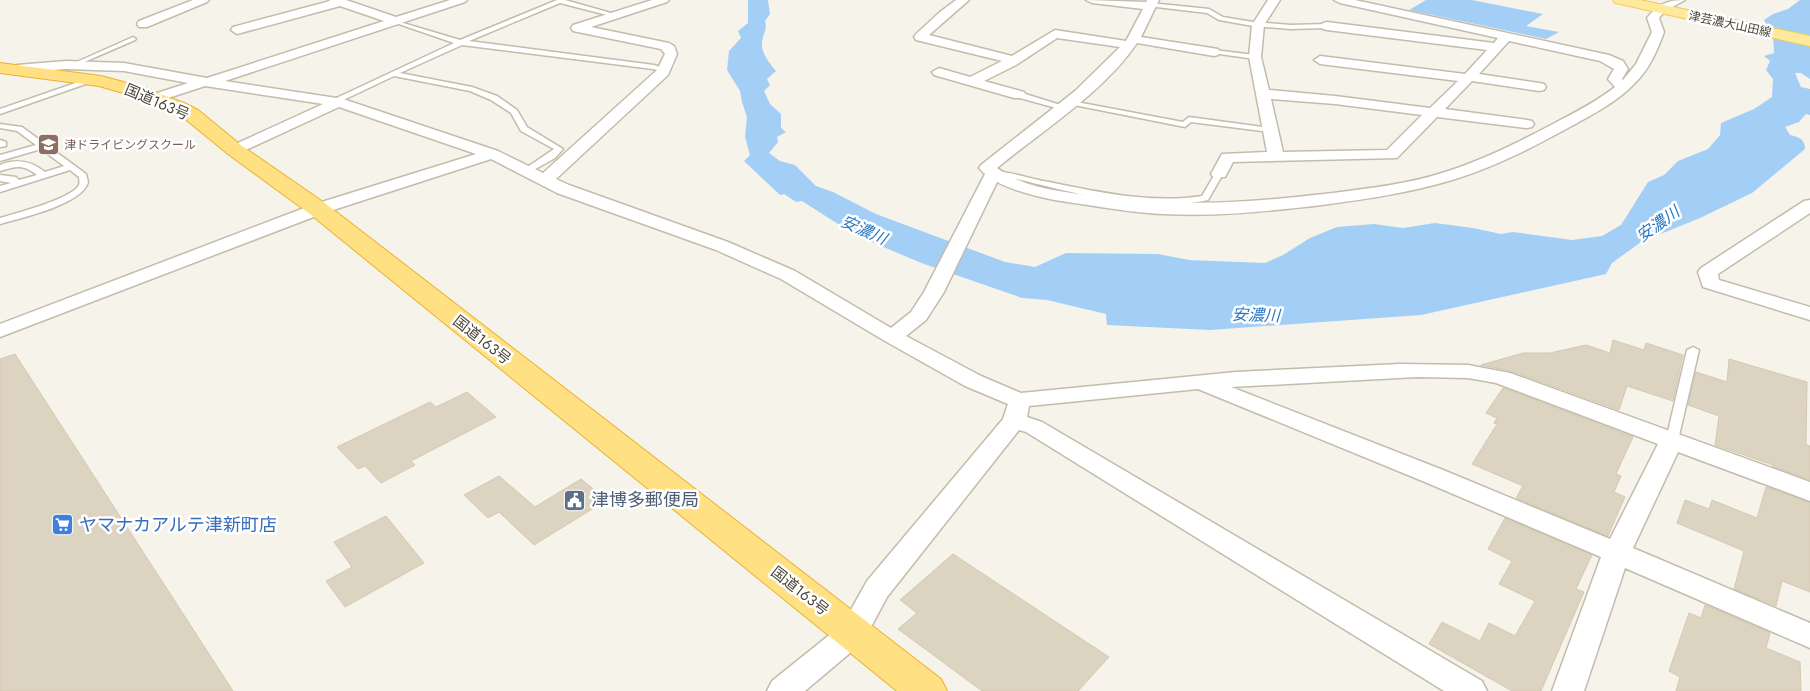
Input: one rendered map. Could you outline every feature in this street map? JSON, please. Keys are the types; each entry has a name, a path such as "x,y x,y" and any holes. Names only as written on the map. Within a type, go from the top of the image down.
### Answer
{"highway":[{"name":"国道163号","path":"9,68 83,72 156,98 191,114 235,150 318,210 928,691"}],"main road":[{"name":"津芸濃大山田線","path":"1620,0 1670,4 1810,41"},
{"name":"津芸濃大山田線","path":"1648,0 1810,34"}],"street":[{"path":"143,24 203,0"},
{"path":"156,98 461,0"},
{"path":"544,180 562,166 574,152 664,70 671,54 670,49 666,46 576,28 663,0"},
{"path":"963,0 920,36 1013,60"},
{"path":"1092,0 1151,4 1131,42 1086,90 987,168 993,174 1023,186 1065,196 1163,209 1234,208 1343,197 1431,181 1501,156 1579,116 1622,88 1636,74 1654,43 1658,32 1653,18 1670,4"},
{"path":"1274,0 1258,25 1255,57 1276,156"},
{"path":"1340,0 1501,42"},
{"path":"237,30 338,1 395,21"},
{"path":"1327,26 1501,42 1604,58 1618,64 1621,69 1615,79 1622,88"},
{"path":"972,81 1013,60 1054,34 1214,52"},
{"path":"1218,174 1228,157 1391,155 1501,42"},
{"path":"1320,60 1539,87"},
{"path":"83,72 124,67 205,82 336,102 492,154 563,189 722,246 788,275 892,337 973,381 1017,410 1042,432 1471,691"},
{"path":"939,72 1019,95"},
{"path":"1262,94 1335,100 1527,124"},
{"path":"235,150 336,102"},
{"path":"0,331 318,210 492,154"},
{"path":"892,337 919,316 934,292 993,174"},
{"path":"1810,205 1708,272 1710,284 1810,314"},
{"path":"783,691 853,633 877,589 1017,410 1202,383 1321,373 1434,370 1479,371 1810,492"},
{"path":"1202,383 1402,461 1810,636"},
{"path":"1568,691 1617,552 1672,440"}],"lane":[{"path":"336,102 500,25 561,0 615,14"},
{"path":"1151,4 1209,11 1221,19 1258,25 1291,27 1327,26"},
{"path":"395,21 432,35 465,42 654,67 664,70"},
{"path":"0,112 83,72 133,39"},
{"path":"1214,52 1255,57"},
{"path":"393,74 472,89 503,103 514,112 524,129 559,149 552,156 527,170"},
{"path":"1019,95 1185,125 1189,119 1270,130"},
{"path":"0,126 19,130 83,176 84,182 82,188 56,202 0,221"},
{"path":"0,158 42,146"},
{"path":"0,168 16,163 28,163 44,176"},
{"path":"0,189 71,168"},
{"path":"993,174 1010,174 1047,185 1082,191 1129,198 1173,201 1205,198 1218,174"},
{"path":"0,178 13,179 17,184"},
{"path":"1672,440 1692,350"}],"water":[{"name":"安濃川","path":"748,0 768,0 770,14 765,21 766,28 762,48 776,71 767,79 770,85 764,91 770,104 781,114 781,128 786,132 777,137 778,142 769,153 780,161 795,165 816,186 833,192 876,214 1005,262 1035,267 1066,253 1158,254 1189,260 1265,263 1283,255 1310,238 1337,227 1374,224 1403,228 1435,223 1501,234 1513,232 1572,240 1602,236 1621,225 1648,182 1664,175 1678,161 1708,149 1720,135 1721,123 1754,109 1772,97 1773,79 1766,70 1770,61 1764,56 1774,53 1773,35 1764,20 1773,14 1788,9 1800,0 1810,0 1810,79 1801,73 1795,73 1801,87 1810,89 1810,115 1806,114 1799,122 1785,127 1790,135 1803,141 1805,149 1752,193 1700,218 1641,242 1612,263 1606,274 1421,315 1210,330 1107,325 1106,314 1047,300 1022,298 924,264 876,244 841,226 802,201 796,202 784,194 780,195 744,161 750,155 745,137 747,117 740,91 727,70 729,51 741,38 738,31 748,23"},
{"path":"1426,0 1472,0 1543,14 1526,26 1559,32 1546,39 1409,10"}],"building":[{"path":"1613,340 1644,350 1646,343 1683,355 1673,401 1627,386 1619,410 1511,371 1481,365 1523,353 1550,353 1586,345 1610,353"},
{"name":"ヤマナカアルテ津新町店","path":"15,354 233,691 0,691 0,359"},
{"path":"1729,359 1807,382 1806,445 1810,446 1810,480 1715,445 1719,416 1688,405 1696,372 1727,382"},
{"path":"1503,388 1633,437 1616,474 1621,476 1614,492 1625,497 1608,536 1516,498 1523,486 1472,464 1497,424 1494,423 1497,418 1486,413"},
{"path":"467,392 496,417 411,461 415,465 381,483 365,466 358,469 337,447 430,402 436,407"},
{"path":"499,476 535,507 581,479 607,500 534,545 499,512 488,518 464,495"},
{"path":"1766,487 1810,503 1810,592 1782,581 1776,606 1734,589 1744,551 1677,523 1685,500 1709,509 1712,500 1757,518"},
{"path":"386,516 424,563 345,607 326,581 352,567 334,542"},
{"path":"1505,518 1592,555 1576,589 1584,592 1541,691 1512,691 1429,644 1442,622 1480,641 1489,623 1515,636 1535,601 1499,584 1512,561 1488,549"},
{"path":"953,554 1109,657 1078,691 982,691 898,629 917,613 900,600"},
{"path":"1705,605 1770,633 1766,648 1800,662 1801,691 1676,691 1680,677 1669,671 1689,613 1701,618"}],"place":[{"name":"津ドライビングスクール","path":"48,145"},
{"name":"津博多郵便局","path":"575,500"},
{"name":"ヤマナカアルテ津新町店","path":"63,525"}]}
